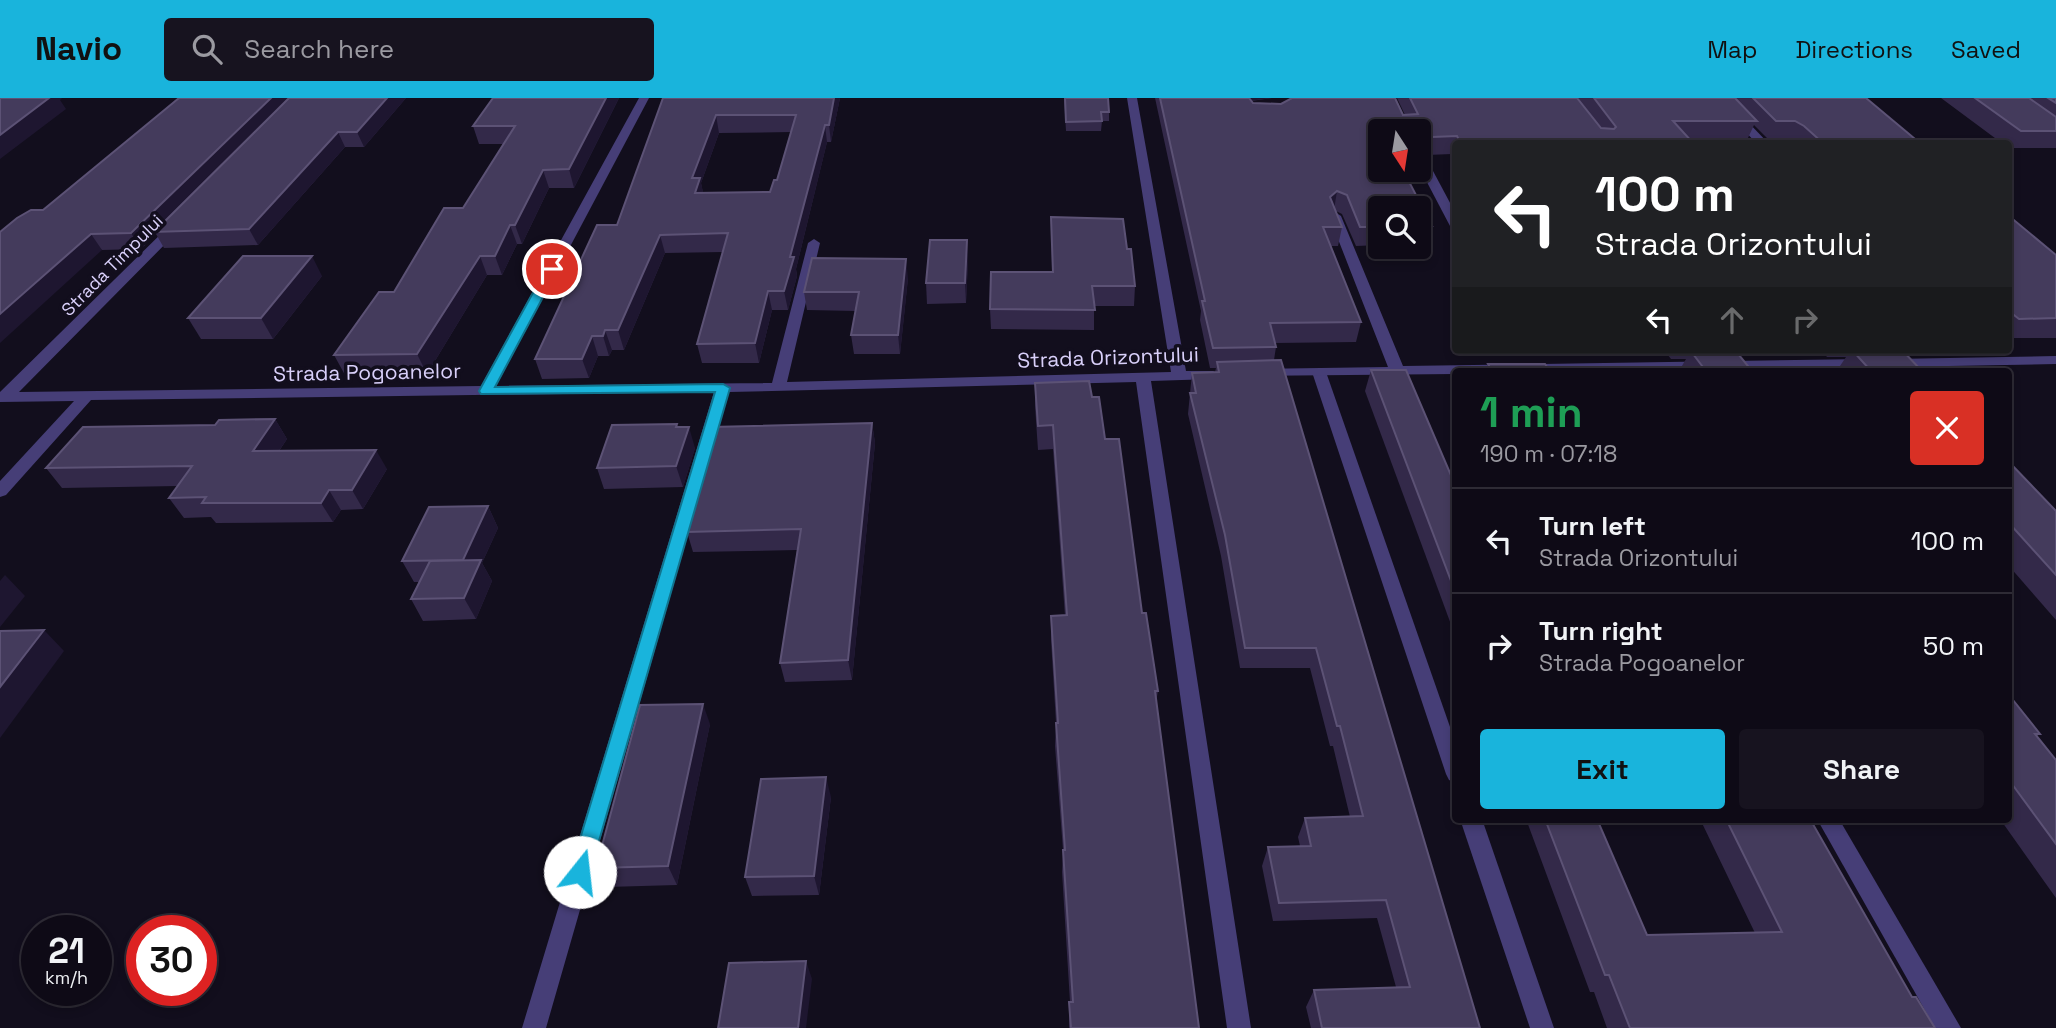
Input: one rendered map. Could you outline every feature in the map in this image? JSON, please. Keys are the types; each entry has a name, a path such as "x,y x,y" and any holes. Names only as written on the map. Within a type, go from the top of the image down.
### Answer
{"street":[{"name":"Strada Pogoanelor","path":"3,397 486,391 644,98"},
{"path":"1132,98 1178,376"},
{"path":"1719,98 1760,140"},
{"path":"1432,181 1452,218"},
{"name":"Strada Timpului","path":"3,397 188,214"},
{"path":"1335,216 1397,370"},
{"path":"778,387 814,243"},
{"path":"1523,354 1530,368"},
{"path":"1766,354 1774,364"},
{"path":"1972,354 1979,361"},
{"name":"Strada Orizontului","path":"1734,368 1774,364 1917,367 1979,361 2056,360"},
{"name":"Strada Orizontului","path":"486,391 778,387 1452,369"},
{"path":"1319,372 1452,762"},
{"path":"1143,377 1239,1028"},
{"path":"534,1028 723,388"},
{"path":"0,491 87,397"},
{"path":"1472,823 1542,1028"},
{"path":"1830,823 1949,1028"}],"building":[{"path":"0,98 49,98 0,135"},
{"path":"179,98 271,98 131,233 91,234 0,314 0,232 31,210 43,210"},
{"path":"289,98 387,98 357,132 338,132 249,229 154,232"},
{"path":"493,98 606,98 569,169 543,170 515,225 510,225 495,256 480,256 417,354 334,355 379,292 394,292 444,208 463,208 515,126 473,126"},
{"path":"663,98 834,98 829,125 825,125 790,257 794,257 784,291 768,291 755,343 697,344 728,233 660,235 618,330 605,330 603,336 592,336 582,359 535,359 597,225 617,225","holes":["716,115 796,115 777,180 774,180 770,192 695,193 700,178 692,178"]},
{"path":"1065,98 1108,98 1109,112 1101,112 1102,121 1066,122"},
{"path":"1160,98 1249,98 1253,103 1281,104 1292,98 1395,98 1403,115 1418,114 1410,98 1577,98 1601,128 1614,129 1616,127 1594,98 1735,98 1757,121 1673,121 1690,140 1459,140 1457,136 1432,137 1432,119 1368,119 1368,182 1409,182 1416,196 1368,196 1368,227 1360,227 1347,195 1337,191 1330,197 1342,227 1323,227 1361,322 1270,323 1276,347 1213,348 1202,301 1205,301"},
{"path":"1753,98 1866,98 1916,140 1820,140 1795,121 1776,121"},
{"path":"1975,98 2029,98 2056,117 2056,131 2021,131"},
{"path":"1051,217 1123,219 1127,249 1131,249 1135,286 1092,286 1095,310 990,309 991,272 1053,272"},
{"path":"2012,218 2056,255 2056,318 2019,319 2012,313"},
{"path":"930,240 967,240 965,283 926,283"},
{"path":"243,256 312,256 261,318 188,318"},
{"path":"812,258 906,259 898,335 851,335 859,292 804,292"},
{"path":"1693,354 1738,354 1750,368 1704,368"},
{"path":"1856,354 1906,354 1919,368 1868,368"},
{"path":"1281,360 1480,1028 1322,1028 1314,990 1410,987 1386,900 1279,903 1268,847 1311,846 1305,818 1363,816 1316,648 1245,648 1225,535 1190,393 1196,393 1192,373 1219,372 1217,362"},
{"path":"1488,364 1545,364 1548,368 1490,368"},
{"path":"1371,370 1406,370 1452,478 1452,583"},
{"path":"1089,381 1092,397 1099,397 1105,439 1119,439 1142,613 1146,613 1158,691 1155,691 1199,1028 1071,1028 1069,1002 1073,1002 1051,616 1067,615 1053,425 1038,426 1035,383"},
{"path":"275,419 253,451 376,450 352,490 329,490 321,503 202,503 206,497 169,498 192,466 46,468 83,427 215,425 219,420"},
{"path":"872,423 848,660 780,663 801,529 687,532 704,467 699,467 711,427"},
{"path":"677,424 676,427 689,427 676,466 597,468 612,425"},
{"path":"2012,465 2056,511 2056,575 2012,526"},
{"path":"488,506 463,560 402,561 429,507"},
{"path":"481,560 464,598 411,599 430,561"},
{"path":"44,630 0,687 0,631"},
{"path":"2012,699 2040,734 2035,734 2056,760 2056,844 2012,784"},
{"path":"703,704 668,866 596,868 640,705"},
{"path":"826,777 814,876 745,877 761,779"},
{"path":"1547,823 1599,823 1647,935 1782,932 1728,823 1812,823 1912,997 1916,997 1935,1028 1630,1028 1609,975 1605,975"},
{"path":"806,961 798,1028 718,1028 729,963"}],"route":[{"path":"552,269 486,391 723,388 580,872"}]}
